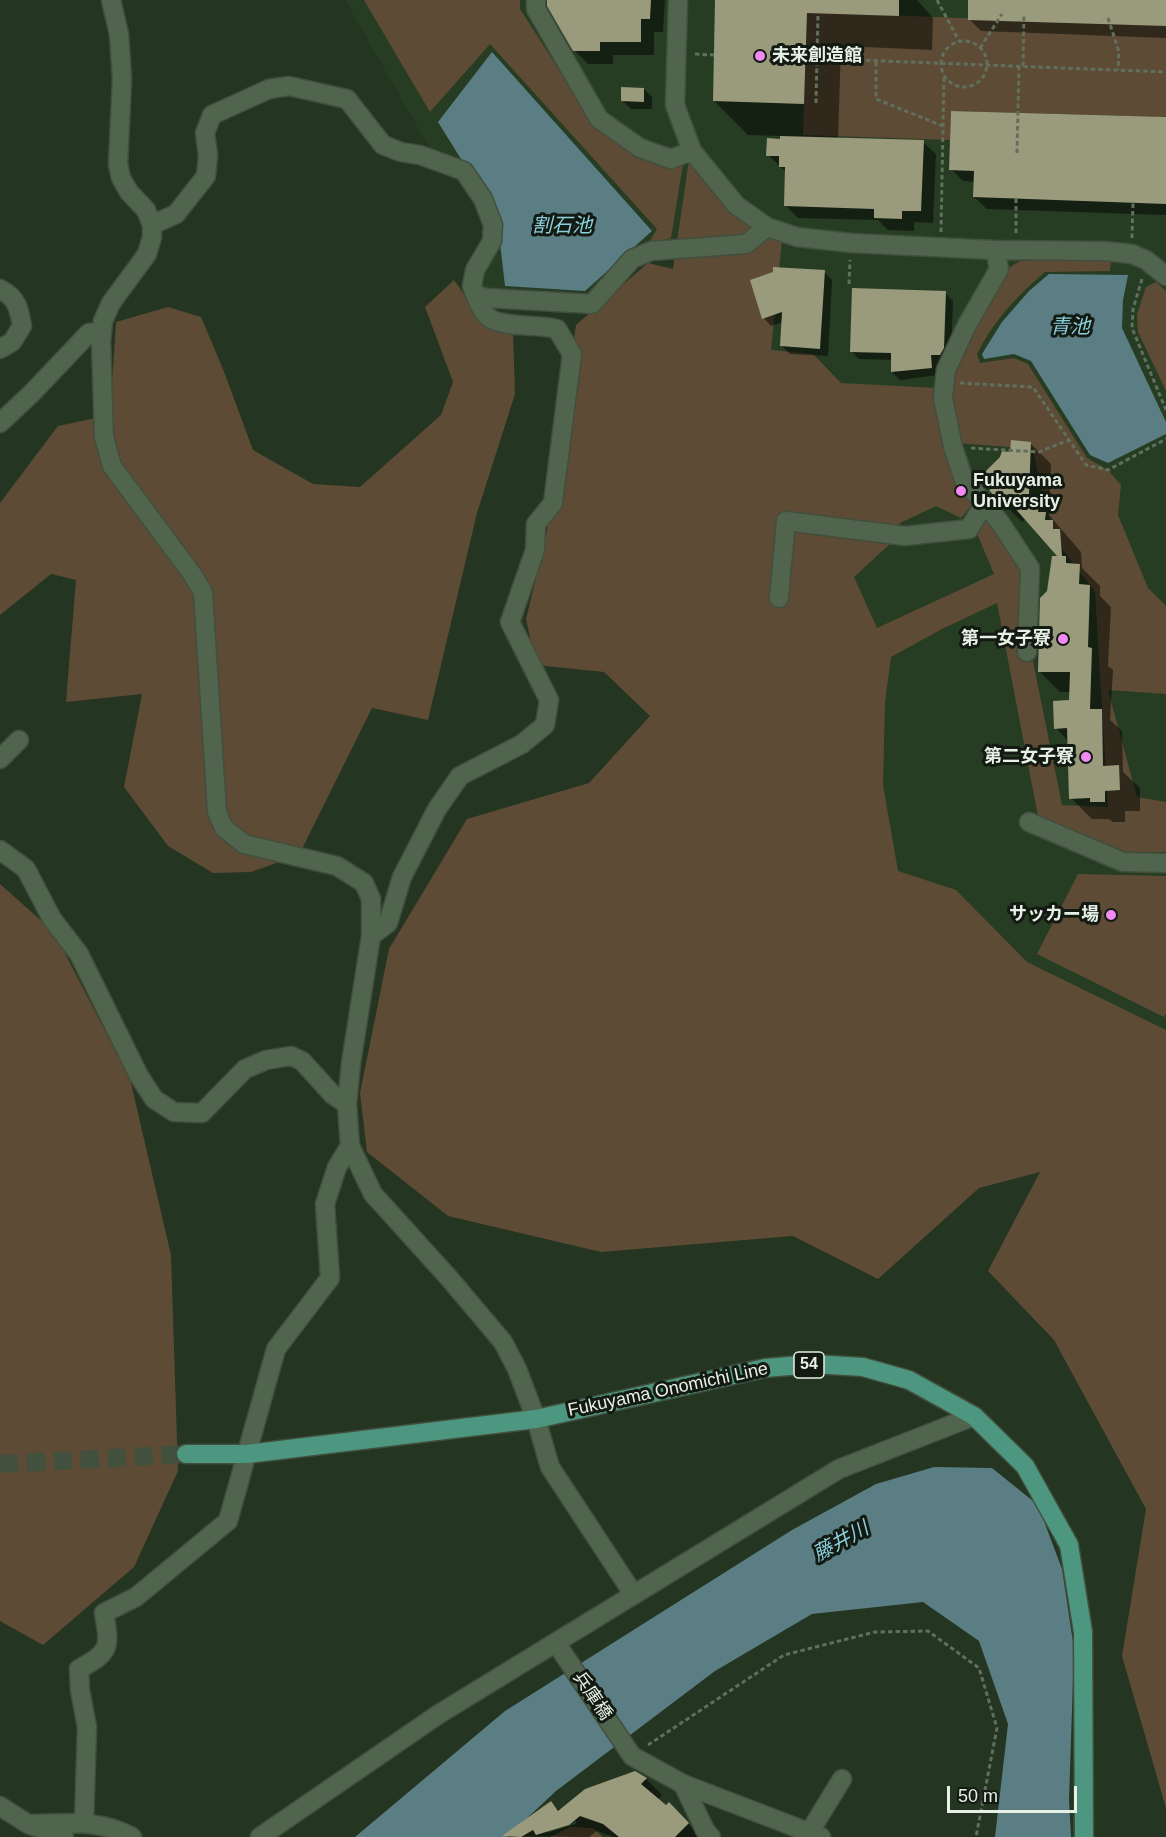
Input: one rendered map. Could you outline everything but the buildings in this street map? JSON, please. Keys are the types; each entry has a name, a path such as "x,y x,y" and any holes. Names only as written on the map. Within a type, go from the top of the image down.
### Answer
{"main road":[{"name":"Fukuyama Onomichi Line","path":"186,1454 247,1454 536,1419 765,1368 813,1364 863,1367 909,1380 974,1416 1025,1466 1069,1545 1083,1632 1084,1837"}],"street":[{"path":"111,0 119,34 122,79 118,164 121,178 129,192 146,210 152,225 152,237 147,254 111,303 103,321 104,437 112,465 203,592 217,812 224,828 244,843 337,866 364,883 371,899 371,936 351,1064 347,1104 350,1146 373,1194 503,1342 517,1369 536,1419 550,1467 634,1595"},
{"path":"536,0 536,9 599,119 640,148 671,159 692,151"},
{"path":"678,0 675,105 692,151 736,205 767,227 797,237 851,243 995,250 1105,251 1139,257 1166,276"},
{"path":"152,225 176,214 206,176 208,155 205,133 212,116 269,89 289,86 346,99 383,145 464,171 483,199 493,225 492,241 475,270 472,286 487,316 497,322 557,329 572,354 553,503 536,524 535,550 510,622 549,700 545,725 522,744 460,776 437,809 402,877 388,923 371,936"},
{"path":"475,295 487,298 592,304 632,259 651,251 746,244 767,227"},
{"path":"995,250 999,269 967,325 946,370 943,398 953,447 964,480 999,521 1030,568 1027,652"},
{"path":"0,289 12,296 20,313 22,326 12,342 0,349"},
{"path":"0,423 31,394 88,333 102,332"},
{"path":"779,598 786,521 905,536 969,529 984,504"},
{"path":"0,759 19,740"},
{"path":"1029,822 1123,862 1166,863"},
{"path":"0,850 26,869 52,919 78,954 139,1076 154,1100 174,1112 202,1113 245,1069 266,1060 291,1056 302,1061 333,1095 347,1104"},
{"path":"84,1822 87,1727 80,1690 80,1669 100,1658 107,1647 104,1613 136,1597 228,1521 276,1349 330,1278 325,1204 337,1167 350,1146"},
{"path":"260,1837 439,1714 559,1648 634,1595 839,1469 974,1416"},
{"name":"兵庫橋","path":"559,1648 632,1756"},
{"path":"632,1756 683,1784 815,1835 842,1779"},
{"path":"683,1784 711,1837"},
{"path":"0,1806 28,1824 61,1837"},
{"path":"28,1824 84,1822 118,1830 132,1837"}],"path":[{"path":"937,0 959,41"},
{"path":"816,103 818,13"},
{"path":"980,48 1002,14"},
{"path":"1017,153 1024,15"},
{"path":"1108,18 1119,52 1118,70"},
{"path":"959,41 972,42 980,48 987,59 985,74 981,81 967,87 951,84 940,64 945,50 959,41"},
{"path":"687,54 714,55"},
{"path":"806,58 1166,72"},
{"path":"876,62 876,99 943,126"},
{"path":"941,246 944,75"},
{"path":"1016,198 1016,250"},
{"path":"1133,202 1139,257 1132,328 1166,410"},
{"path":"849,284 851,243"},
{"path":"978,385 1033,387 1086,465 1108,470 1166,439"},
{"path":"953,447 1039,452 1069,440"},
{"path":"632,1756 784,1655 875,1632 928,1630 979,1668 997,1728 976,1837"}],"shaded area":[{"name":"Fukuyama University","path":"345,0 1166,0 1166,1052 894,892 734,245 642,255 592,304 475,295 493,225 472,184 437,161"},
{"path":"364,0 520,0 520,9 592,121 669,165 683,164 671,238 648,244 657,229 490,44 430,112"},
{"path":"807,12 1166,26 1166,117 951,111 950,140 803,135"},
{"path":"689,160 782,240 771,350 813,354 841,383 937,388 975,501 961,518 936,506 900,523 891,543 854,577 877,628 994,574 976,531 987,513 1025,569 1019,592 1062,805 1108,807 1095,592 1057,542 1041,489 1033,449 957,443 949,377 1007,269 1020,261 1111,261 1110,271 1045,272 1006,310 990,331 977,354 980,363 1014,358 1028,364 1087,458 1108,470 1121,485 1118,515 1148,588 1166,606 1166,694 1108,690 1137,797 1166,802 1166,852 1124,852 1038,816 997,603 891,657 885,702 883,785 898,871 956,890 1027,962 1166,1030 1166,1808 1122,1656 1146,1509 1054,1340 988,1271 1040,1172 979,1188 878,1279 793,1236 601,1252 448,1216 367,1152 360,1093 389,949 467,819 589,783 650,716 604,672 536,665 526,619 546,537 576,325 648,263 673,269"},
{"path":"454,280 485,324 513,333 515,394 477,513 428,720 372,708 299,855 251,872 213,873 168,846 124,787 142,694 66,702 76,580 51,574 0,615 0,503 58,426 110,415 116,322 168,307 201,317 253,450 313,484 360,487 441,415 453,382 425,307"},
{"path":"1156,282 1166,291 1166,391 1138,332 1137,314 1146,287"},
{"name":"サッカー場","path":"1078,874 1166,876 1166,1014 1164,1017 1037,954"},
{"path":"0,884 54,932 130,1079 171,1255 178,1471 134,1567 43,1645 0,1621"},
{"path":"570,1827 593,1828 603,1837 550,1837"}],"water":[{"name":"割石池","path":"492,52 652,231 585,291 505,286 497,217 438,122"},
{"name":"青池","path":"1049,274 1128,275 1123,300 1122,328 1166,422 1166,434 1108,463 1090,455 1031,361 1014,354 984,359 982,354 1002,322 1029,291"},
{"name":"藤井川","path":"934,1467 992,1468 1038,1505 1062,1569 1074,1649 1069,1800 1071,1837 995,1837 1008,1724 979,1641 923,1602 812,1614 715,1671 556,1791 507,1837 355,1837 505,1711 792,1530 876,1484"}],"tunnel":[{"path":"0,1464 186,1454"}],"place":[{"name":"未来創造館","path":"760,56"},
{"name":"Fukuyama University","path":"961,491"},
{"name":"第一女子寮","path":"1063,639"},
{"name":"第二女子寮","path":"1086,757"},
{"name":"サッカー場","path":"1111,915"}]}
